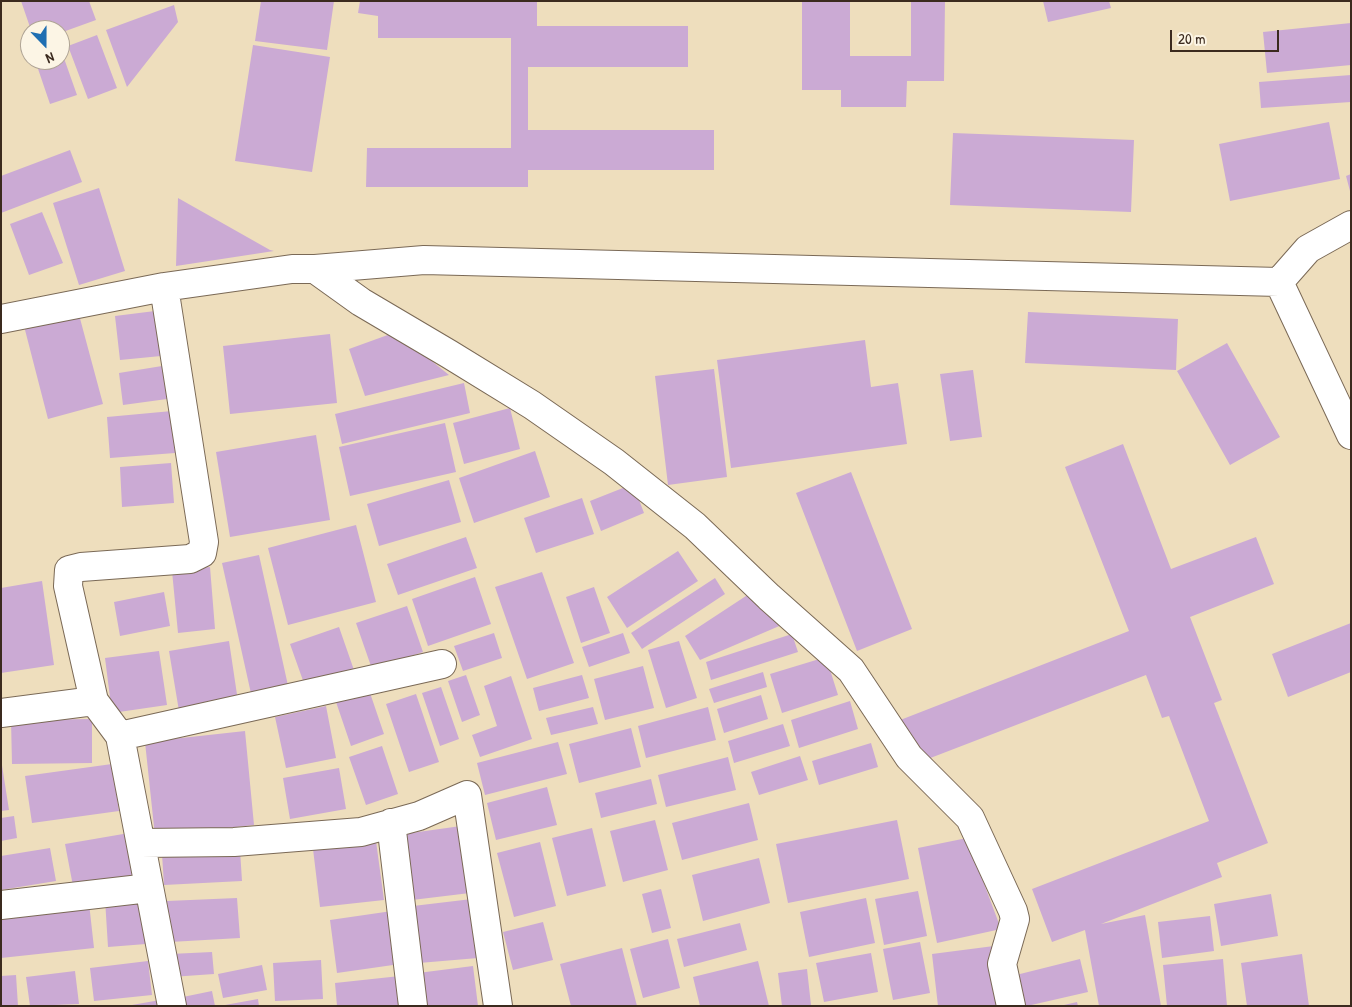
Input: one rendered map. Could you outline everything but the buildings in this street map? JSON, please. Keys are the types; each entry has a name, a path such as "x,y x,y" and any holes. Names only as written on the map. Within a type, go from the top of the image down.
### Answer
{"street":[{"path":"1279,282 1308,249 1351,225"},
{"path":"1,319 164,287 292,269 315,269 424,260 1279,282"},
{"path":"315,269 361,302 532,404 614,462 695,526 769,597 850,670 908,757 970,818 1015,919 1002,964 1011,1006"},
{"path":"1279,282 1351,435"},
{"path":"164,287 204,542 202,553 190,559 80,567 69,570 68,586 94,700 120,736 172,1006"},
{"path":"120,736 442,664"},
{"path":"1,713 94,700"},
{"path":"140,842 234,842 360,832 418,816 467,795 498,1006"},
{"path":"391,824 413,1006"},
{"path":"1,905 149,888"}]}
